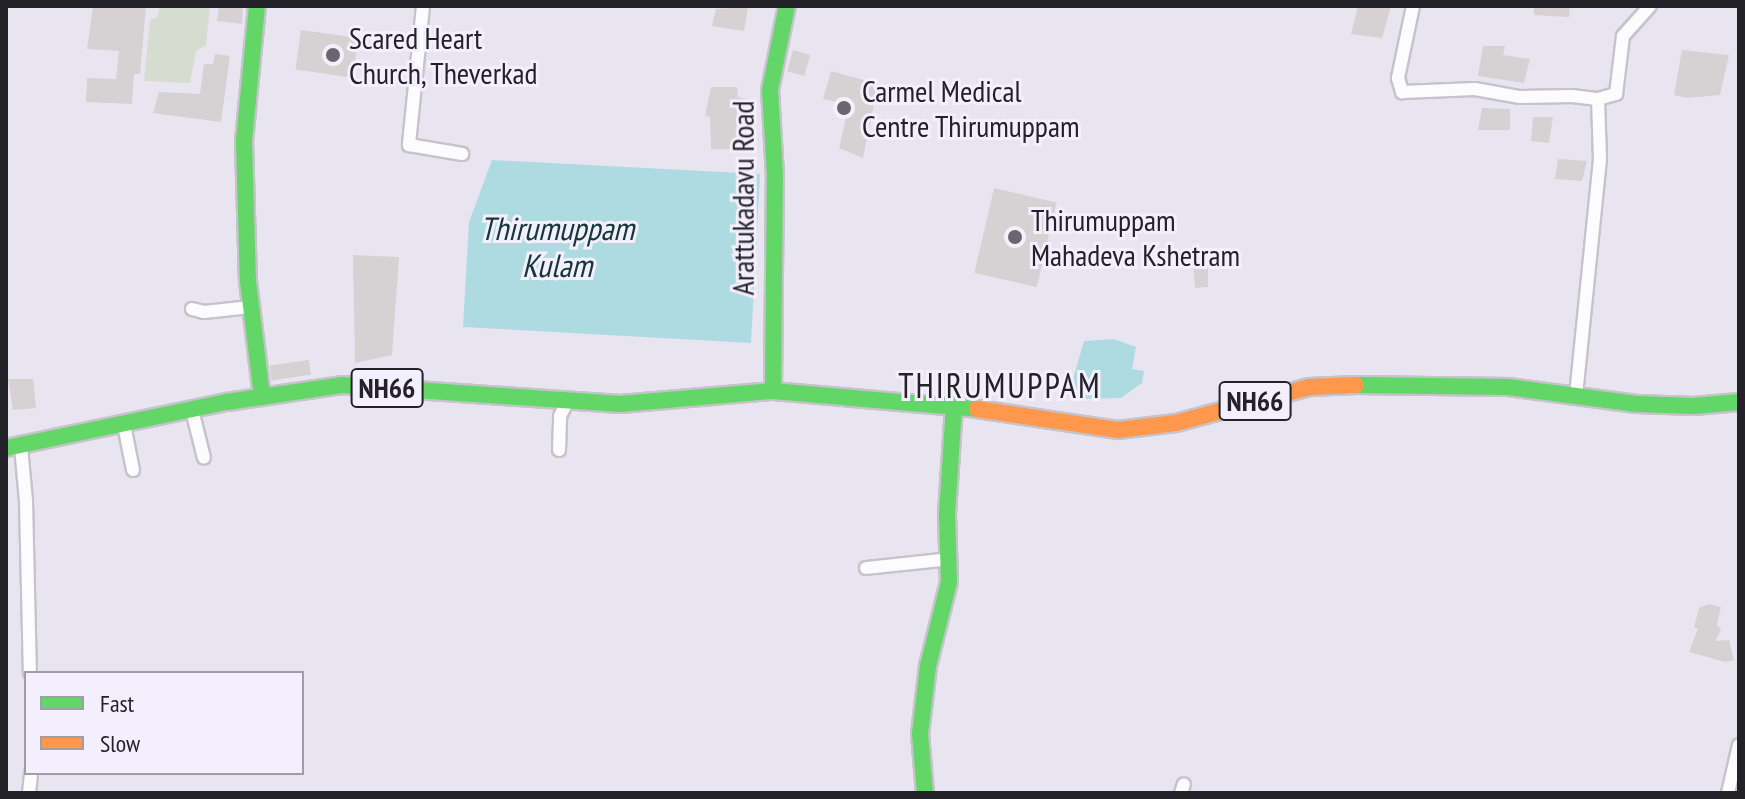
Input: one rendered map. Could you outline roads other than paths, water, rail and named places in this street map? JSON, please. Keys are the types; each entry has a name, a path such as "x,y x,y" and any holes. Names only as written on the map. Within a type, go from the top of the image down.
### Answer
{"main road":[{"path":"257,6 244,141 251,307 262,397"},
{"name":"Arattukadavu Road","path":"773,391 775,176 770,90 787,6"},
{"name":"NH66","path":"13,448 192,410 342,385 620,404 773,391 954,407 1118,430 1176,423 1309,387 1372,384 1508,387 1694,406 1739,402"},
{"path":"925,793 920,734 928,666 949,582 947,514 954,407"}],"street":[{"path":"423,6 409,145 462,154"},
{"path":"1413,6 1398,78 1402,92 1475,89 1520,97 1598,99 1616,94 1623,36 1650,6"},
{"path":"1576,396 1600,159 1598,99"},
{"path":"192,309 204,312 251,307"},
{"path":"559,450 560,416 568,400"},
{"path":"192,410 204,458"},
{"path":"124,425 133,470"},
{"path":"13,448 26,501 30,671"},
{"path":"866,568 950,559"},
{"path":"1728,793 1738,762 1739,745"}],"water":[{"name":"Thirumuppam Kulam","path":"492,160 760,174 751,343 463,327 469,222"},
{"path":"1114,339 1136,347 1132,369 1144,371 1142,383 1121,398 1076,399 1069,393 1084,341"}],"place":[{"name":"Scared Heart Church, Theverkad","path":"333,55"},
{"name":"Carmel Medical Centre Thirumuppam","path":"844,108"},
{"name":"Thirumuppam Mahadeva Kshetram","path":"1015,237"}],"district":[{"name":"THIRUMUPPAM","path":"1000,386"}]}
